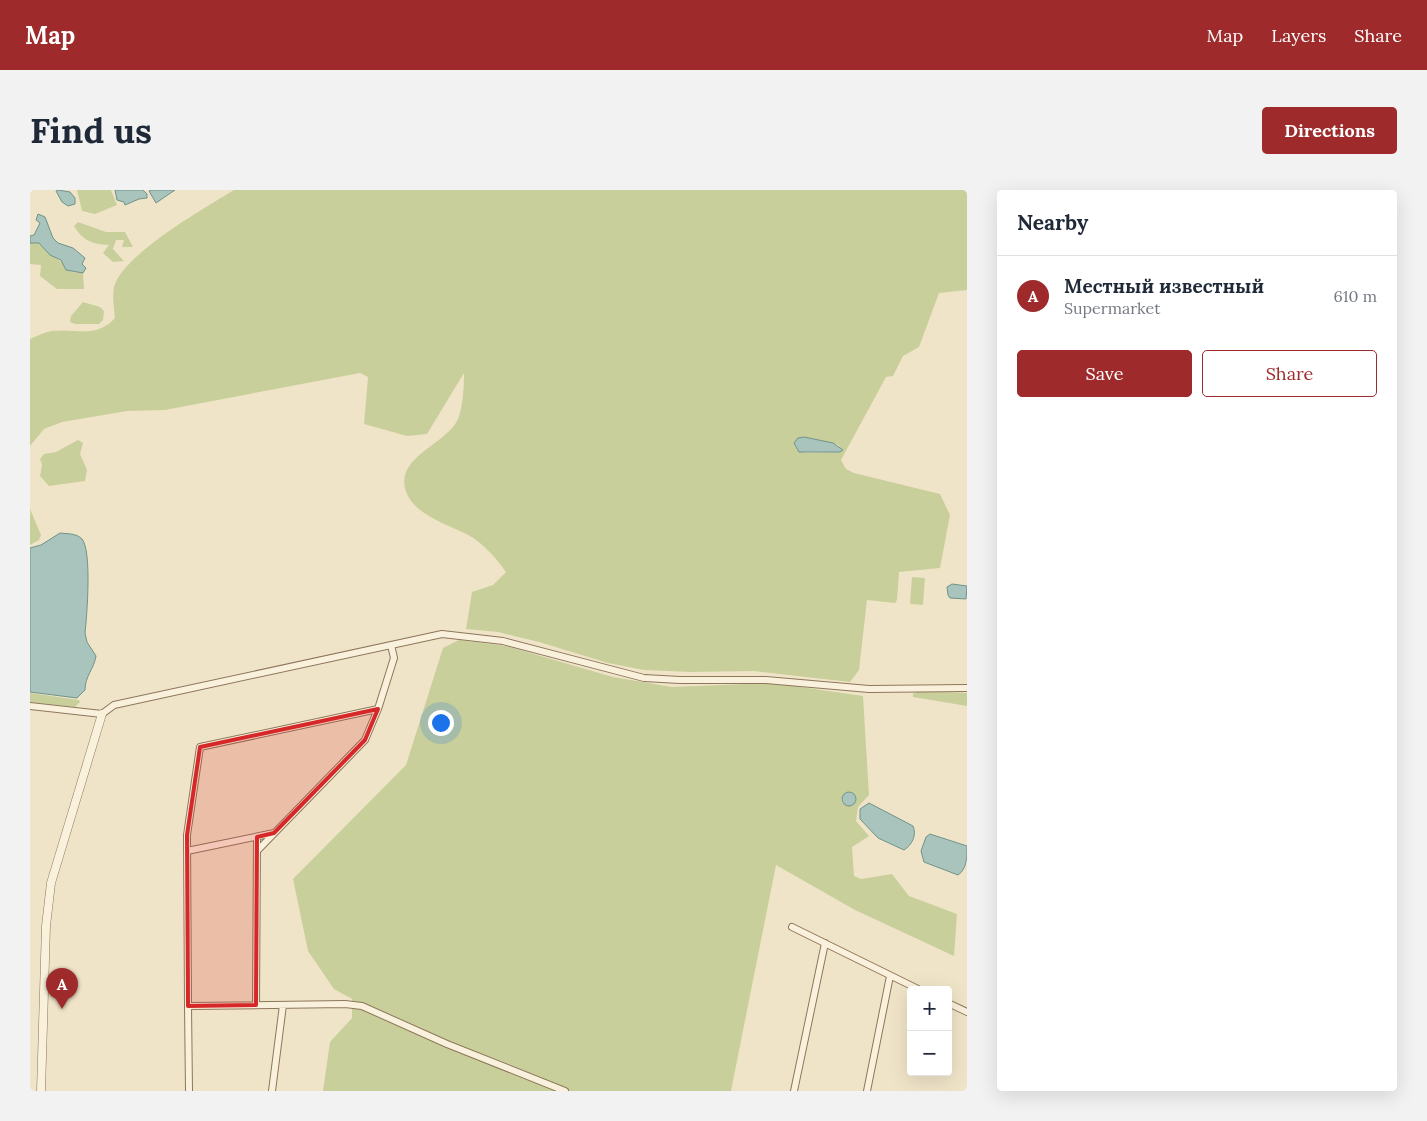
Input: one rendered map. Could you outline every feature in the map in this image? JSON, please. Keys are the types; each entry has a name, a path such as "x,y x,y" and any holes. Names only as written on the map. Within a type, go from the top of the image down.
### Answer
{"street":[{"path":"41,1091 46,926 51,883 102,714 114,706 427,636 461,635 539,649 616,672 644,678 766,680 868,689 967,688"},
{"path":"256,851 366,740 394,658 391,645"},
{"path":"30,706 102,714"},
{"path":"188,1091 187,834 200,748 378,709"},
{"path":"187,851 274,833"},
{"path":"256,837 256,1005"},
{"path":"792,927 911,986"},
{"path":"794,1091 825,943"},
{"path":"868,1091 890,976"},
{"path":"272,1091 283,1005"},
{"path":"188,1006 357,1005 447,1044 565,1091"},
{"path":"952,1006 967,1012"}],"highlighted area":[{"path":"378,709 365,740 274,833 257,837 256,1005 188,1006 187,835 200,747"}],"green space":[{"path":"77,190 111,190 117,205 95,214 82,211"},
{"path":"234,190 967,190 967,290 939,293 919,347 903,356 893,376 886,377 841,460 846,469 854,473 940,494 950,515 940,568 899,572 897,600 895,603 867,600 859,670 850,682 754,671 691,672 644,670 608,663 498,632 466,629 472,592 493,585 506,572 479,542 419,509 408,496 404,483 406,472 413,462 443,437 458,419 462,403 464,373 427,434 407,436 364,424 368,377 360,373 165,410 127,411 62,422 44,429 30,446 30,339 52,331 93,331 108,324 115,318 114,287 132,260 167,233","holes":["804,437 839,445 840,452 805,453"]},
{"path":"78,222 106,232 125,232 133,247 122,247 124,240 116,240 113,249 124,261 113,262 103,253 109,245 88,241 74,226"},
{"path":"30,243 39,243 72,272 83,273 84,289 57,289 40,276 41,265 30,264"},
{"path":"83,302 100,307 104,311 103,320 99,324 75,324 70,322 71,316"},
{"path":"78,440 83,443 80,454 87,470 85,481 49,486 40,476 42,465 40,459 44,454 56,452"},
{"path":"30,509 41,535 39,540 30,545"},
{"path":"912,577 925,578 923,605 910,604"},
{"path":"459,640 506,646 613,677 672,687 773,683 863,696 869,795 858,807 856,821 869,836 852,847 854,876 861,879 892,874 909,896 957,914 954,956 855,910 776,865 731,1091 323,1091 330,1042 352,1018 352,999 334,989 308,951 293,879 406,765 443,648","holes":["850,791 856,799 851,806 842,803 841,799"]},
{"path":"918,691 967,693 967,706 913,697 913,694"},
{"path":"30,693 79,700 80,702 75,707 30,702"}],"water":[{"path":"115,190 143,190 147,194 147,198 125,205 124,202 117,200"},
{"path":"175,190 156,203 149,191"},
{"path":"56,191 70,192 75,198 75,204 68,206 62,202"},
{"path":"38,214 45,217 53,238 58,243 73,248 85,258 82,264 86,268 83,273 66,270 61,260 50,255 39,243 30,243 30,236 34,235 40,223 36,220"},
{"path":"804,437 833,443 843,450 840,452 799,452 794,443 798,438"},
{"path":"60,533 80,537 85,546 87,556 88,584 85,633 87,642 96,656 86,681 85,690 77,698 30,692 30,548 41,545"},
{"path":"952,584 967,586 966,599 950,598 947,587"},
{"path":"846,792 852,792 856,799 852,806 846,806 842,802 842,796"},
{"path":"869,803 913,826 914,836 907,848 904,850 878,838 860,819 860,809"},
{"path":"930,834 967,846 965,866 958,875 924,862 921,851 926,837"}],"place":[{"name":"Местный известный","path":"62,1009"}]}
